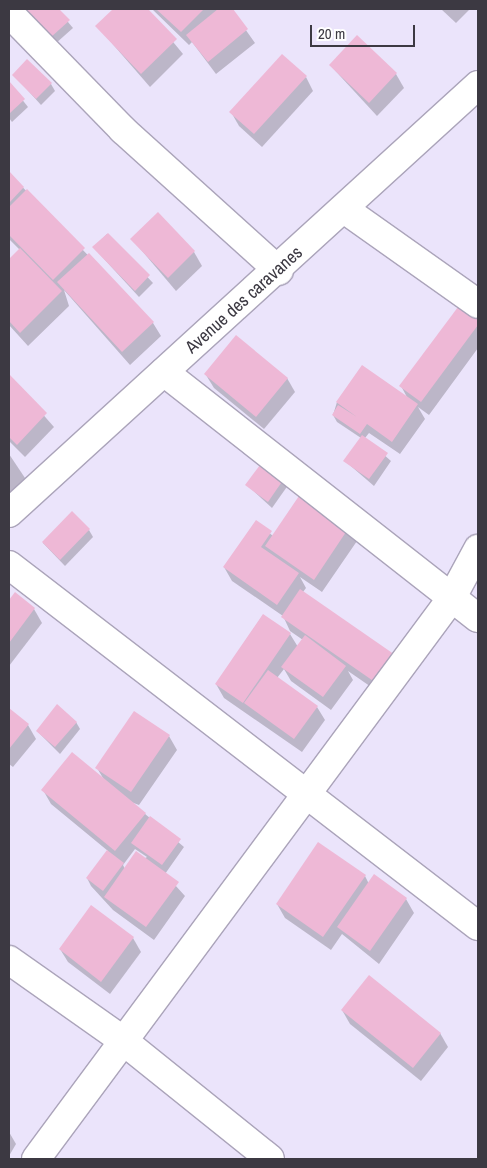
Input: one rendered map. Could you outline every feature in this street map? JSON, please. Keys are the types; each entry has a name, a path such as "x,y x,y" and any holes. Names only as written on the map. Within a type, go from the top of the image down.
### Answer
{"street":[{"path":"9,13 122,130 279,271"},
{"name":"Avenue des caravanes","path":"9,513 164,372 279,271 478,85"},
{"path":"344,209 478,304"},
{"path":"164,372 451,599 478,618"},
{"path":"36,1159 121,1039 451,599 478,550"},
{"path":"9,566 478,926"},
{"path":"9,960 121,1039 270,1159"}],"building":[{"path":"23,9 59,9 70,20 50,38"},
{"path":"113,9 148,9 177,39 141,74 95,26"},
{"path":"156,9 204,9 181,32"},
{"path":"218,9 233,9 248,29 208,62 186,35"},
{"path":"357,35 397,73 369,103 329,65"},
{"path":"282,54 307,76 254,134 229,112"},
{"path":"27,59 52,83 36,99 12,75"},
{"path":"9,81 25,99 9,114"},
{"path":"9,171 24,187 9,203"},
{"path":"27,189 85,248 53,280 9,235 9,207"},
{"path":"158,212 195,251 168,278 130,239"},
{"path":"108,233 150,275 135,291 92,247"},
{"path":"20,248 62,291 20,333 9,321 9,259"},
{"path":"89,253 154,322 122,352 57,282"},
{"path":"461,303 478,316 478,325 421,402 399,386"},
{"path":"236,335 288,378 256,417 204,374"},
{"path":"362,365 418,404 392,442 367,424 360,434 332,415 338,405 357,417 336,402"},
{"path":"9,374 47,413 17,445 9,437"},
{"path":"362,435 388,453 369,479 343,461"},
{"path":"266,457 288,473 268,502 245,485"},
{"path":"301,493 350,526 314,580 265,546"},
{"path":"72,511 90,529 60,560 42,542"},
{"path":"256,520 272,531 261,547 299,573 277,605 223,567"},
{"path":"300,589 401,659 382,687 281,617"},
{"path":"15,592 35,608 9,643 9,600"},
{"path":"263,614 291,633 243,703 215,684"},
{"path":"305,635 346,666 323,697 281,667"},
{"path":"268,670 318,706 294,739 244,703"},
{"path":"57,704 77,722 55,747 36,731"},
{"path":"9,708 29,724 9,749"},
{"path":"134,711 170,735 131,792 95,768"},
{"path":"72,752 146,813 115,851 41,790"},
{"path":"150,816 181,839 162,865 131,843"},
{"path":"318,842 366,875 323,937 276,904"},
{"path":"107,850 124,863 103,891 86,878"},
{"path":"136,851 179,882 146,927 104,897"},
{"path":"374,874 407,898 370,951 337,927"},
{"path":"91,905 134,937 101,982 59,949"},
{"path":"369,975 441,1033 413,1068 341,1010"}]}
